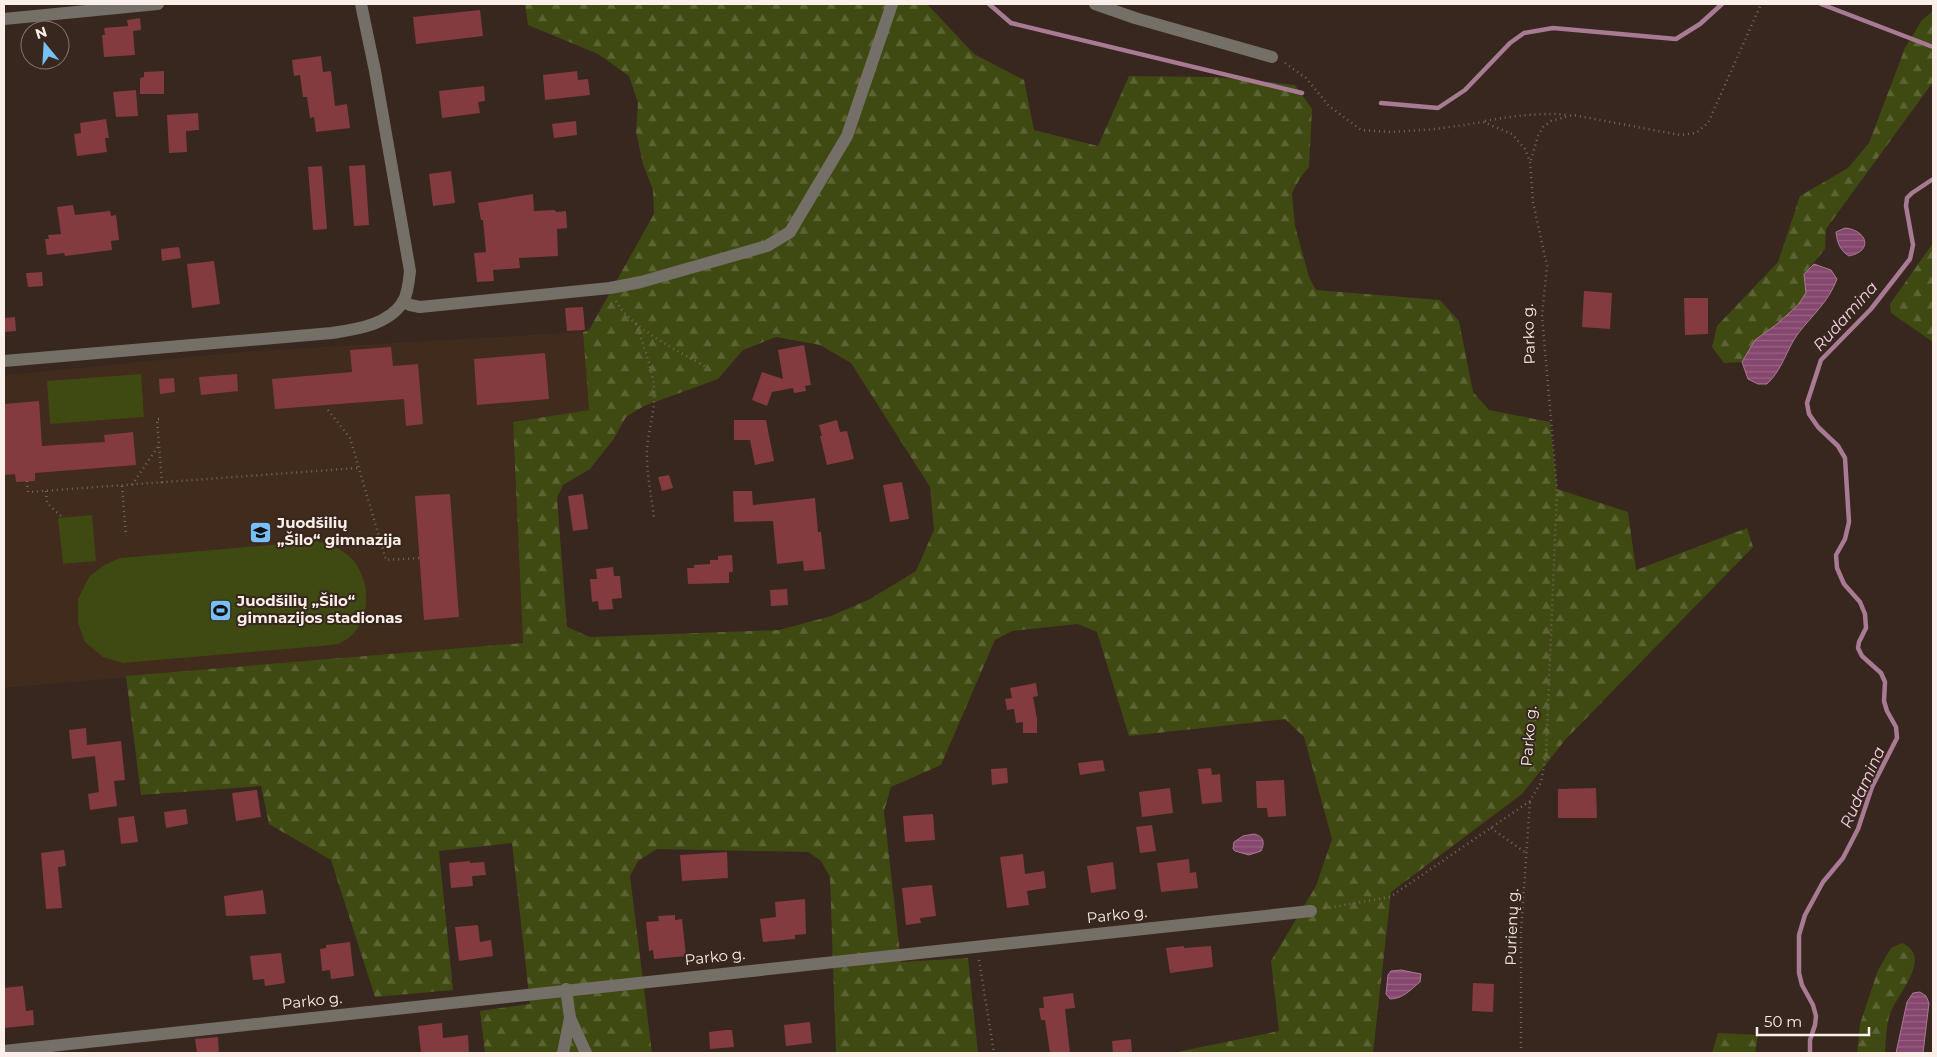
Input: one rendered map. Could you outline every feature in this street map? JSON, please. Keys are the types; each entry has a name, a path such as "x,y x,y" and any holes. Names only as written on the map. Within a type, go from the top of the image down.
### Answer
{"street":[{"path":"4,19 158,4"},
{"path":"4,361 332,333 357,329 375,323 391,314 403,301 408,288 410,271 361,4"},
{"path":"403,301 410,305 420,306 610,288 641,282 767,246 790,232 847,136 892,4"},
{"path":"1095,4 1135,18 1272,57"},
{"name":"Parko g.","path":"4,1051 566,989 1311,911"},
{"path":"566,989 570,1018 586,1053"},
{"path":"563,1053 570,1018"}],"path":[{"path":"1272,57 1290,65 1306,78 1329,106 1361,130 1392,132 1436,129 1547,112 1680,135 1696,133 1708,124 1761,4"},
{"path":"1530,162 1538,136 1543,127 1551,121 1573,115"},
{"name":"Parko g.","path":"1311,911 1390,897 1530,801 1541,782 1546,755 1557,489 1542,316 1547,266 1533,202 1530,162 1524,149 1512,134 1483,122"},
{"path":"610,288 618,304 636,324 706,367"},
{"path":"636,324 646,352 654,387 654,411 647,447 647,463 654,517"},
{"path":"328,410 350,438 386,560 420,558"},
{"path":"159,419 157,419 162,483"},
{"path":"132,485 159,445"},
{"path":"27,481 28,492 358,468"},
{"path":"122,486 126,536"},
{"path":"46,491 47,503 63,518"},
{"name":"Purienų g.","path":"1521,1053 1521,931 1530,801"},
{"path":"1491,828 1526,852"},
{"path":"977,946 994,1053"}],"shaded area":[{"path":"1845,228 1863,236 1865,241 1862,250 1849,256 1841,249 1836,236 1836,232"},
{"path":"1814,264 1831,270 1837,279 1829,295 1797,335 1772,379 1767,384 1758,384 1748,379 1742,362 1755,340 1798,305 1806,293 1804,274"},
{"name":"Juodšilių „Šilo“ gimnazija","path":"583,332 589,410 513,422 523,643 4,688 4,375 252,351"},
{"path":"1254,834 1260,836 1263,840 1261,851 1249,855 1233,849 1234,842 1243,836"},
{"path":"1401,970 1421,974 1420,982 1403,996 1390,999 1386,994 1388,975 1391,971"},
{"path":"1920,992 1926,996 1929,1003 1923,1053 1896,1053 1907,1002 1913,993"}],"green space":[{"path":"525,4 927,4 974,54 1024,80 1034,130 1098,146 1129,76 1215,77 1295,85 1312,109 1309,167 1300,178 1292,193 1295,226 1309,277 1316,290 1440,300 1459,321 1473,392 1489,410 1550,422 1557,489 1628,512 1636,570 1747,528 1753,547 1566,739 1522,794 1391,892 1373,1053 1172,1053 1279,1031 1271,961 1316,886 1332,839 1304,737 1285,719 1129,736 1097,632 1078,624 1012,631 995,640 941,765 891,787 884,811 901,962 968,958 978,1053 836,1053 830,877 821,861 808,852 657,849 638,861 630,876 652,1053 485,1053 480,1011 530,1004 512,843 439,851 453,990 375,997 331,860 269,824 261,786 141,795 126,676 523,643 513,422 589,410 583,332 589,330 654,214 653,190 643,164 636,132 638,103 629,76 598,54 528,25","holes":["776,337 820,345 851,363 930,487 934,530 916,571 870,599 831,616 779,630 590,637 567,627 557,498 563,485 590,469 613,440 626,417 644,406 718,379 743,350"]},
{"path":"1933,11 1933,82 1826,229 1825,249 1804,274 1806,293 1798,305 1755,340 1742,362 1724,363 1712,347 1717,326 1778,262 1800,196 1848,168 1869,143 1905,48 1922,20"},
{"path":"1933,243 1933,342 1891,313 1890,304"},
{"path":"141,374 144,417 50,424 47,381"},
{"path":"92,515 96,561 63,564 58,518"},
{"name":"Juodšilių „Šilo“ gimnazijos stadionas","path":"316,541 343,551 358,567 363,578 366,591 364,616 351,636 340,643 123,663 103,657 85,642 78,623 78,599 89,577 104,565 120,558"},
{"path":"1902,943 1911,949 1915,957 1914,966 1911,976 1890,1014 1885,1053 1857,1053 1860,1024 1878,970 1891,948"},
{"path":"1718,1033 1758,1035 1755,1053 1712,1053"}],"building":[{"path":"480,10 483,36 416,44 413,17"},
{"path":"140,18 141,30 133,31 135,55 104,57 102,35 105,35 104,28 128,26 127,20"},
{"path":"321,56 323,72 331,71 335,106 347,104 350,128 316,132 314,117 310,118 307,97 303,97 300,75 294,76 292,60"},
{"path":"164,71 164,94 140,94 140,78 144,77 144,72"},
{"path":"577,71 578,80 588,79 590,95 545,100 543,75"},
{"path":"484,86 485,101 478,102 480,113 442,118 439,91"},
{"path":"136,90 138,116 116,117 113,92"},
{"path":"198,113 199,130 186,131 187,152 169,153 167,115"},
{"path":"106,119 109,138 105,138 107,152 77,156 74,134 81,133 80,123"},
{"path":"576,121 577,135 554,138 552,124"},
{"path":"365,165 369,225 354,226 349,166"},
{"path":"322,166 327,229 313,230 308,167"},
{"path":"451,171 455,203 433,206 429,174"},
{"path":"533,194 534,211 566,211 567,228 557,229 558,256 519,258 520,268 493,270 494,281 477,282 474,253 486,252 483,220 481,220 478,203"},
{"path":"73,205 75,215 110,211 111,216 116,215 119,240 111,241 112,250 65,256 64,253 47,255 45,239 49,239 48,235 61,234 57,207"},
{"path":"179,247 181,258 162,261 161,249"},
{"path":"214,261 220,304 192,308 187,264"},
{"path":"42,272 43,286 28,287 26,273"},
{"path":"1584,291 1612,293 1610,329 1582,327"},
{"path":"1684,298 1708,298 1708,334 1685,335"},
{"path":"583,307 585,330 567,331 565,308"},
{"path":"15,317 16,331 4,332 4,318"},
{"path":"804,345 811,385 805,386 806,391 794,393 793,388 772,392 767,406 752,400 762,372 783,379 778,350"},
{"path":"391,347 393,366 418,364 423,424 406,426 404,399 275,409 272,379 352,372 350,350"},
{"path":"545,353 549,399 477,405 474,359"},
{"path":"237,374 238,391 201,395 199,377"},
{"path":"174,378 175,392 160,394 159,379"},
{"path":"39,401 42,446 105,442 104,435 133,432 136,465 35,473 35,481 16,482 15,474 4,475 4,404"},
{"path":"734,420 766,420 774,461 755,465 750,440 734,440"},
{"path":"837,420 840,432 847,431 854,459 827,465 819,425"},
{"path":"669,475 673,488 662,491 658,477"},
{"path":"902,482 909,519 890,522 883,485"},
{"path":"733,491 752,491 753,505 815,498 818,532 821,532 825,569 804,571 803,561 777,564 773,521 734,522"},
{"path":"450,494 459,617 424,620 415,496"},
{"path":"583,494 588,529 573,531 568,496"},
{"path":"732,555 733,572 729,572 729,583 688,584 687,568 694,568 694,565 710,564 710,560 718,560 718,556"},
{"path":"613,567 614,576 620,576 622,598 612,599 613,609 599,610 598,601 592,602 590,579 597,579 596,569"},
{"path":"787,589 788,605 771,606 770,590"},
{"path":"1036,683 1038,696 1033,697 1037,719 1037,733 1023,733 1023,722 1016,723 1014,709 1007,710 1005,699 1012,698 1010,688"},
{"path":"86,728 87,745 121,741 125,780 114,781 117,806 90,810 88,794 99,792 95,756 72,759 69,730"},
{"path":"1103,760 1105,771 1080,775 1078,763"},
{"path":"1007,768 1008,783 992,785 991,769"},
{"path":"1211,768 1212,775 1220,774 1222,802 1202,804 1198,769"},
{"path":"1284,780 1286,816 1268,817 1267,808 1257,808 1256,781"},
{"path":"1170,788 1173,813 1142,817 1139,792"},
{"path":"1596,788 1597,818 1558,818 1558,789"},
{"path":"257,790 261,817 236,821 232,793"},
{"path":"186,809 188,824 166,828 164,812"},
{"path":"933,814 935,840 905,842 903,816"},
{"path":"134,816 138,842 121,844 118,818"},
{"path":"1152,825 1156,851 1140,853 1136,827"},
{"path":"64,850 66,866 58,867 62,908 46,909 41,853"},
{"path":"727,852 728,878 682,881 680,855"},
{"path":"1023,854 1025,874 1044,871 1046,888 1027,891 1029,905 1007,908 1000,857"},
{"path":"1189,859 1190,873 1196,872 1198,888 1161,892 1157,863"},
{"path":"470,861 470,863 484,862 486,875 472,876 473,886 451,888 449,863"},
{"path":"1113,862 1116,889 1091,893 1087,866"},
{"path":"932,885 936,916 920,918 921,923 906,925 902,888"},
{"path":"263,890 266,914 226,916 224,896"},
{"path":"805,899 806,934 795,935 795,939 763,942 760,919 776,917 775,902"},
{"path":"675,915 675,920 682,919 686,956 654,959 653,950 649,951 646,922 659,921 658,916"},
{"path":"478,925 480,942 491,940 493,956 459,961 455,927"},
{"path":"350,942 354,976 331,979 330,970 322,971 320,949 326,948 326,945"},
{"path":"1184,946 1184,948 1211,946 1213,967 1170,973 1166,948"},
{"path":"281,953 285,983 265,986 264,979 253,980 250,956"},
{"path":"1473,983 1494,984 1493,1012 1472,1011"},
{"path":"23,986 26,1011 33,1010 34,1025 4,1028 4,988"},
{"path":"1073,993 1075,1008 1065,1009 1070,1053 1050,1053 1045,1020 1041,1020 1039,1008 1044,1008 1043,997"},
{"path":"810,1022 812,1043 786,1046 784,1025"},
{"path":"442,1023 443,1038 468,1035 469,1053 421,1053 418,1026"},
{"path":"732,1030 734,1047 710,1049 709,1032"},
{"path":"218,1037 219,1053 197,1053 195,1039"},
{"path":"1131,1039 1132,1053 1113,1053 1112,1041"}],"waterway":[{"path":"989,4 1011,23 1302,93"},
{"path":"1381,103 1438,108 1465,90 1510,43 1524,33 1553,28 1676,39 1700,24 1722,4"},
{"path":"1821,4 1933,47"},
{"name":"Rudamina","path":"1810,1053 1810,1040 1816,1016 1813,1005 1802,985 1799,973 1799,935 1805,915 1823,882 1843,858 1858,829 1872,787 1897,738 1896,727 1884,701 1885,682 1881,673 1862,656 1858,648 1866,628 1865,614 1860,602 1844,584 1837,568 1836,555 1845,539 1849,522 1845,458 1838,446 1818,427 1809,414 1807,403 1821,360 1871,309 1910,259 1913,245 1906,206 1907,198 1933,179"}],"place":[{"name":"Juodšilių „Šilo“ gimnazija","path":"261,532"},
{"name":"Juodšilių „Šilo“ gimnazijos stadionas","path":"221,610"}]}
